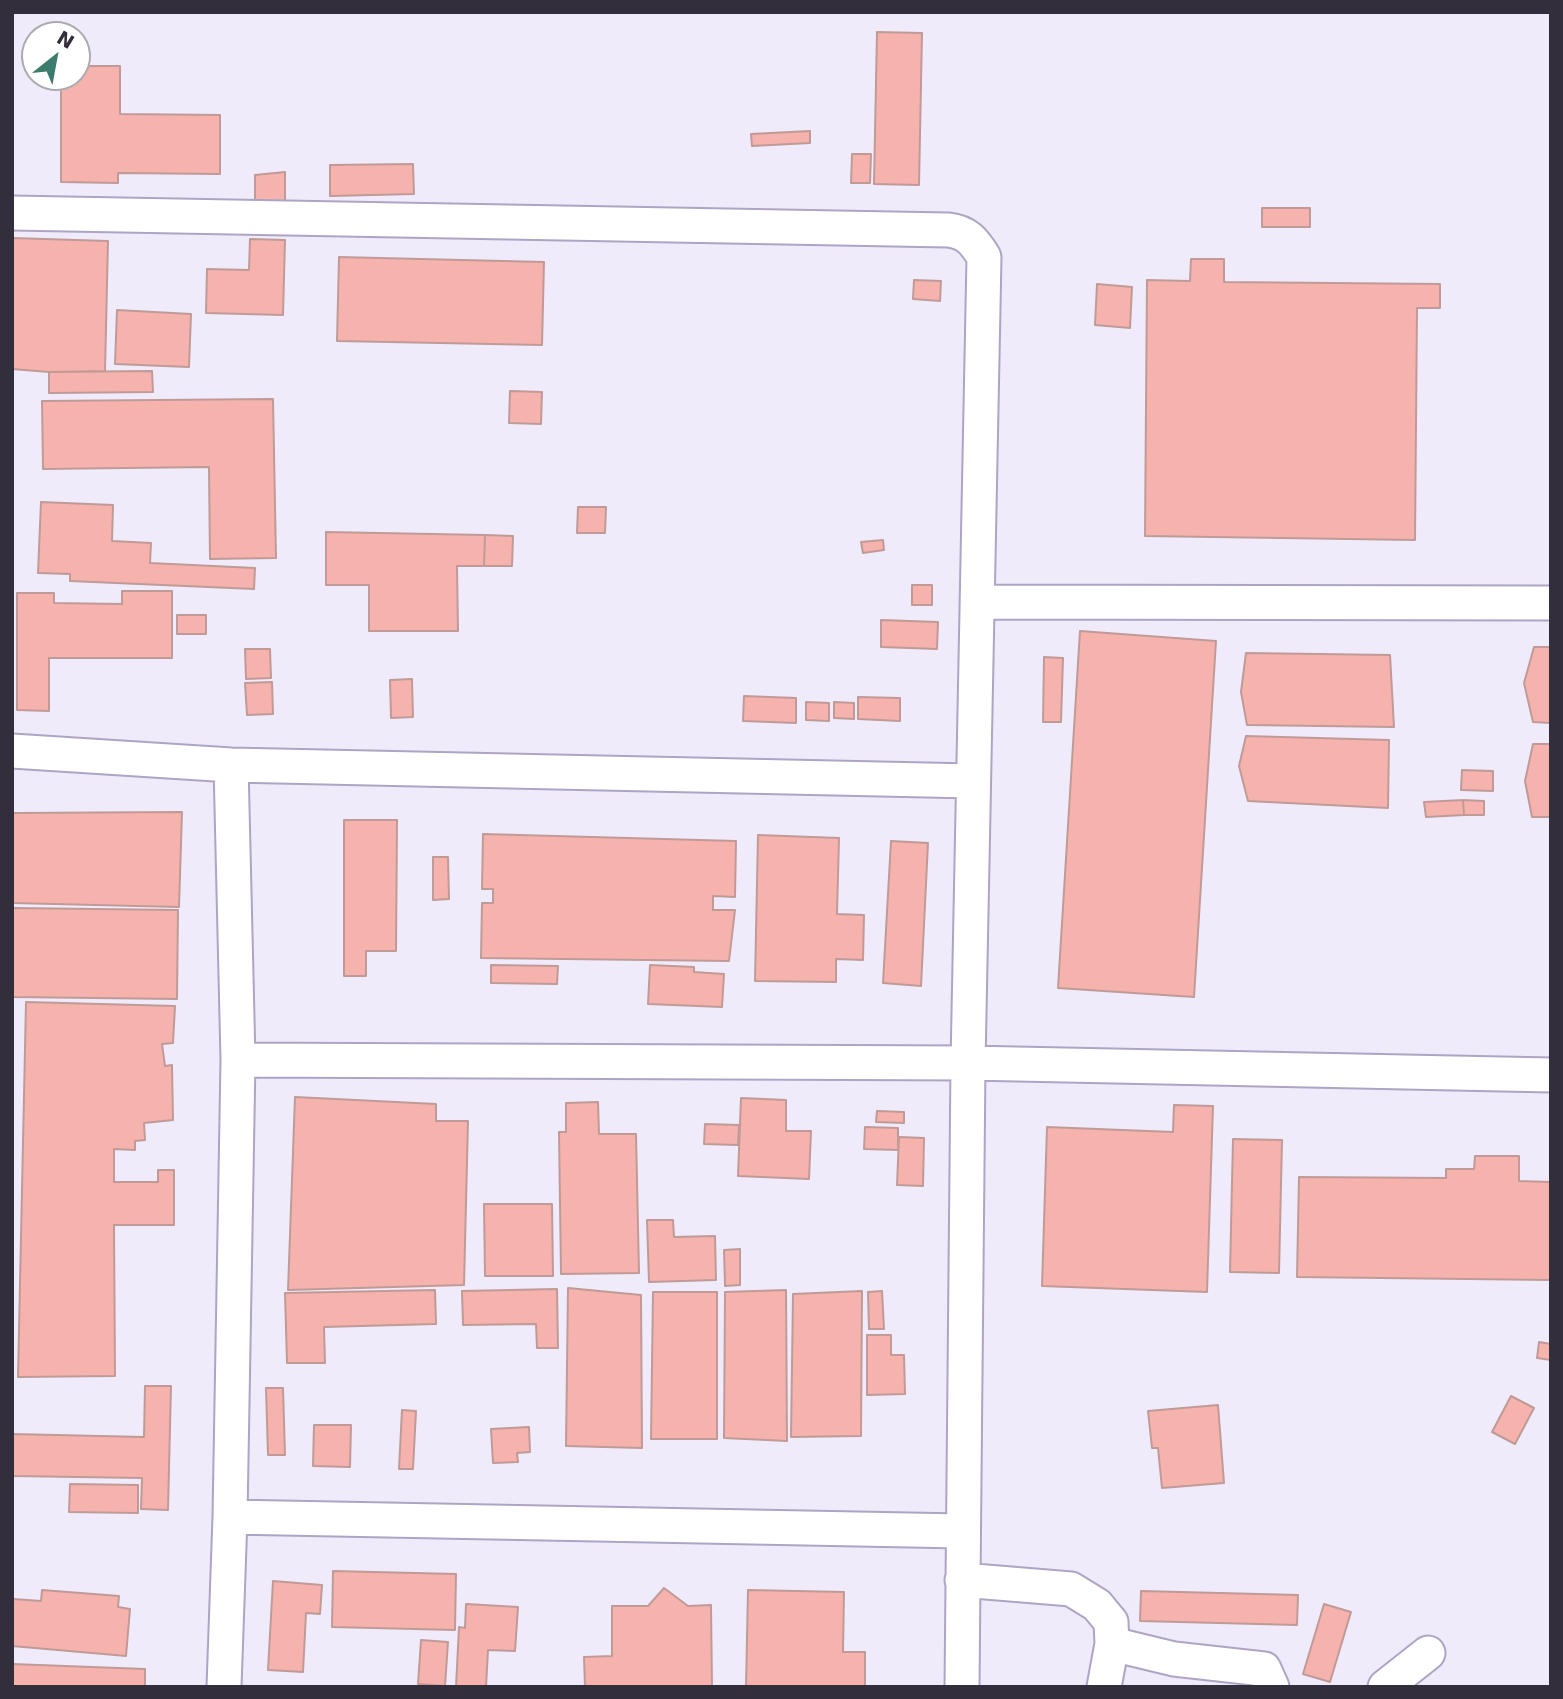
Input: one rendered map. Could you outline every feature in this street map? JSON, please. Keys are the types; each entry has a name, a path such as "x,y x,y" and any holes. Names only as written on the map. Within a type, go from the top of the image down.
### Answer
{"lane":[{"path":"12,213 963,232 974,241 984,257 968,1063 962,1687"},
{"path":"978,602 1551,603"},
{"path":"12,751 231,765 974,781"},
{"path":"224,1687 230,1517 238,1060 231,765"},
{"path":"238,1060 968,1063 1551,1075"},
{"path":"230,1517 962,1531"},
{"path":"962,1580 1071,1589 1097,1605 1111,1622 1112,1644 1104,1687"},
{"path":"1112,1644 1174,1659 1264,1669 1272,1687"},
{"path":"1385,1687 1428,1653"}],"shaded area":[{"path":"12,12 1551,12 1551,1687 12,1687"}],"building":[{"path":"877,32 922,33 919,185 874,184"},
{"path":"91,66 120,66 120,114 220,115 220,174 118,173 118,183 61,182 61,91 91,91"},
{"path":"810,131 810,143 752,146 751,134"},
{"path":"852,154 871,154 870,183 851,183"},
{"path":"413,164 414,194 330,196 330,165"},
{"path":"285,172 285,203 255,202 255,175"},
{"path":"1262,208 1310,208 1310,227 1262,227"},
{"path":"12,238 108,241 105,371 49,372 12,369"},
{"path":"250,239 285,240 283,315 206,313 207,269 249,270"},
{"path":"339,257 544,262 542,345 337,341"},
{"path":"1191,259 1224,259 1224,282 1440,284 1440,308 1417,308 1415,540 1145,536 1147,280 1190,281"},
{"path":"914,280 941,281 940,301 913,299"},
{"path":"1097,284 1132,287 1130,328 1095,325"},
{"path":"117,310 191,314 189,367 115,364"},
{"path":"152,371 153,392 49,393 49,372"},
{"path":"510,391 542,392 541,424 509,423"},
{"path":"273,399 276,558 210,559 209,467 43,469 42,401"},
{"path":"41,502 113,505 112,541 151,543 150,563 255,568 254,589 70,581 70,574 38,573"},
{"path":"578,507 606,507 605,533 577,533"},
{"path":"326,532 485,535 484,566 457,566 458,631 369,631 369,585 326,585"},
{"path":"485,535 513,536 512,566 484,566"},
{"path":"883,540 884,550 863,553 861,542"},
{"path":"912,585 932,585 932,605 912,605"},
{"path":"122,591 172,591 172,658 49,658 49,711 17,710 17,593 54,593 54,603 122,604"},
{"path":"177,615 206,615 206,634 177,634"},
{"path":"881,620 938,622 937,649 881,647"},
{"path":"1080,631 1216,641 1194,997 1058,988"},
{"path":"1534,647 1551,647 1551,723 1533,722 1524,683"},
{"path":"245,649 270,649 271,678 246,679"},
{"path":"1246,653 1390,655 1394,727 1247,725 1241,692"},
{"path":"1044,657 1063,658 1061,722 1043,722"},
{"path":"412,679 413,717 391,718 390,680"},
{"path":"272,682 273,714 247,715 245,683"},
{"path":"744,696 796,698 796,723 743,721"},
{"path":"858,697 900,698 900,721 858,719"},
{"path":"806,702 829,703 829,721 806,720"},
{"path":"834,702 854,703 854,719 834,718"},
{"path":"1246,736 1389,740 1388,808 1248,801 1239,766"},
{"path":"1533,744 1551,744 1551,817 1532,817 1525,781"},
{"path":"1462,770 1493,771 1493,791 1461,790"},
{"path":"1463,800 1484,801 1484,815 1464,815"},
{"path":"1463,800 1464,815 1426,817 1424,802"},
{"path":"182,812 179,907 12,903 12,813"},
{"path":"344,820 397,820 396,951 366,951 366,976 344,976"},
{"path":"483,834 736,841 735,897 713,896 713,910 735,910 729,961 481,958 482,903 493,903 493,889 482,889"},
{"path":"758,835 839,838 837,914 864,915 863,960 836,959 836,982 755,981"},
{"path":"891,841 928,843 921,986 883,983"},
{"path":"433,857 448,857 449,899 433,900"},
{"path":"12,908 178,910 177,999 12,997"},
{"path":"491,965 558,966 557,984 491,983"},
{"path":"650,965 694,967 694,972 724,974 722,1007 648,1004"},
{"path":"26,1002 175,1006 173,1043 162,1044 165,1066 172,1065 173,1120 144,1123 145,1140 135,1141 135,1150 114,1149 114,1182 158,1182 158,1170 174,1170 174,1225 114,1225 115,1376 18,1377"},
{"path":"295,1097 436,1104 436,1121 468,1121 464,1285 288,1290"},
{"path":"741,1098 786,1100 786,1131 811,1131 809,1179 738,1176"},
{"path":"598,1102 599,1134 636,1134 639,1273 561,1274 559,1132 566,1132 566,1103"},
{"path":"1174,1105 1213,1106 1207,1292 1042,1286 1047,1127 1173,1132"},
{"path":"877,1111 904,1112 904,1123 876,1122"},
{"path":"705,1124 739,1125 738,1145 704,1144"},
{"path":"865,1127 898,1128 898,1150 864,1149"},
{"path":"899,1137 924,1138 923,1186 897,1185"},
{"path":"1233,1139 1282,1140 1279,1273 1230,1272"},
{"path":"1475,1156 1519,1156 1519,1181 1551,1182 1551,1280 1297,1277 1299,1177 1446,1178 1446,1169 1474,1169"},
{"path":"484,1204 552,1204 553,1276 485,1276"},
{"path":"647,1220 673,1220 674,1237 715,1236 716,1280 649,1282"},
{"path":"740,1249 740,1285 725,1286 724,1250"},
{"path":"568,1288 641,1295 642,1448 566,1446"},
{"path":"557,1289 558,1348 537,1348 536,1324 463,1325 462,1291"},
{"path":"435,1290 436,1324 324,1327 325,1363 287,1363 285,1293"},
{"path":"786,1290 787,1441 724,1438 725,1292"},
{"path":"862,1291 861,1436 791,1437 793,1294"},
{"path":"882,1291 884,1329 869,1329 868,1292"},
{"path":"653,1292 717,1292 717,1439 651,1439"},
{"path":"867,1335 891,1335 891,1355 904,1355 905,1394 867,1395"},
{"path":"1539,1342 1551,1344 1551,1360 1537,1358"},
{"path":"145,1386 171,1386 168,1510 141,1509 142,1478 12,1476 12,1434 144,1437"},
{"path":"266,1388 283,1388 285,1455 268,1455"},
{"path":"1511,1396 1534,1408 1515,1444 1492,1432"},
{"path":"1218,1405 1224,1483 1162,1488 1158,1448 1152,1448 1148,1411"},
{"path":"402,1410 416,1411 413,1469 399,1469"},
{"path":"314,1425 351,1425 350,1467 313,1466"},
{"path":"529,1427 530,1452 517,1453 518,1462 493,1463 491,1429"},
{"path":"70,1484 138,1485 138,1513 69,1512"},
{"path":"333,1571 456,1574 455,1630 332,1627"},
{"path":"273,1581 322,1585 320,1614 306,1613 303,1672 268,1670"},
{"path":"664,1588 688,1606 711,1605 712,1687 585,1687 584,1657 612,1656 612,1606 648,1606"},
{"path":"42,1590 119,1596 118,1607 130,1609 126,1656 12,1646 13,1599 41,1601"},
{"path":"748,1590 844,1592 843,1652 865,1652 865,1687 746,1687"},
{"path":"1141,1591 1298,1595 1297,1625 1140,1621"},
{"path":"466,1604 518,1607 515,1651 488,1650 486,1687 456,1687 459,1627 465,1628"},
{"path":"1324,1604 1351,1612 1330,1682 1303,1674"},
{"path":"421,1640 448,1642 445,1686 418,1684"},
{"path":"12,1664 145,1669 145,1687 12,1687"}]}
